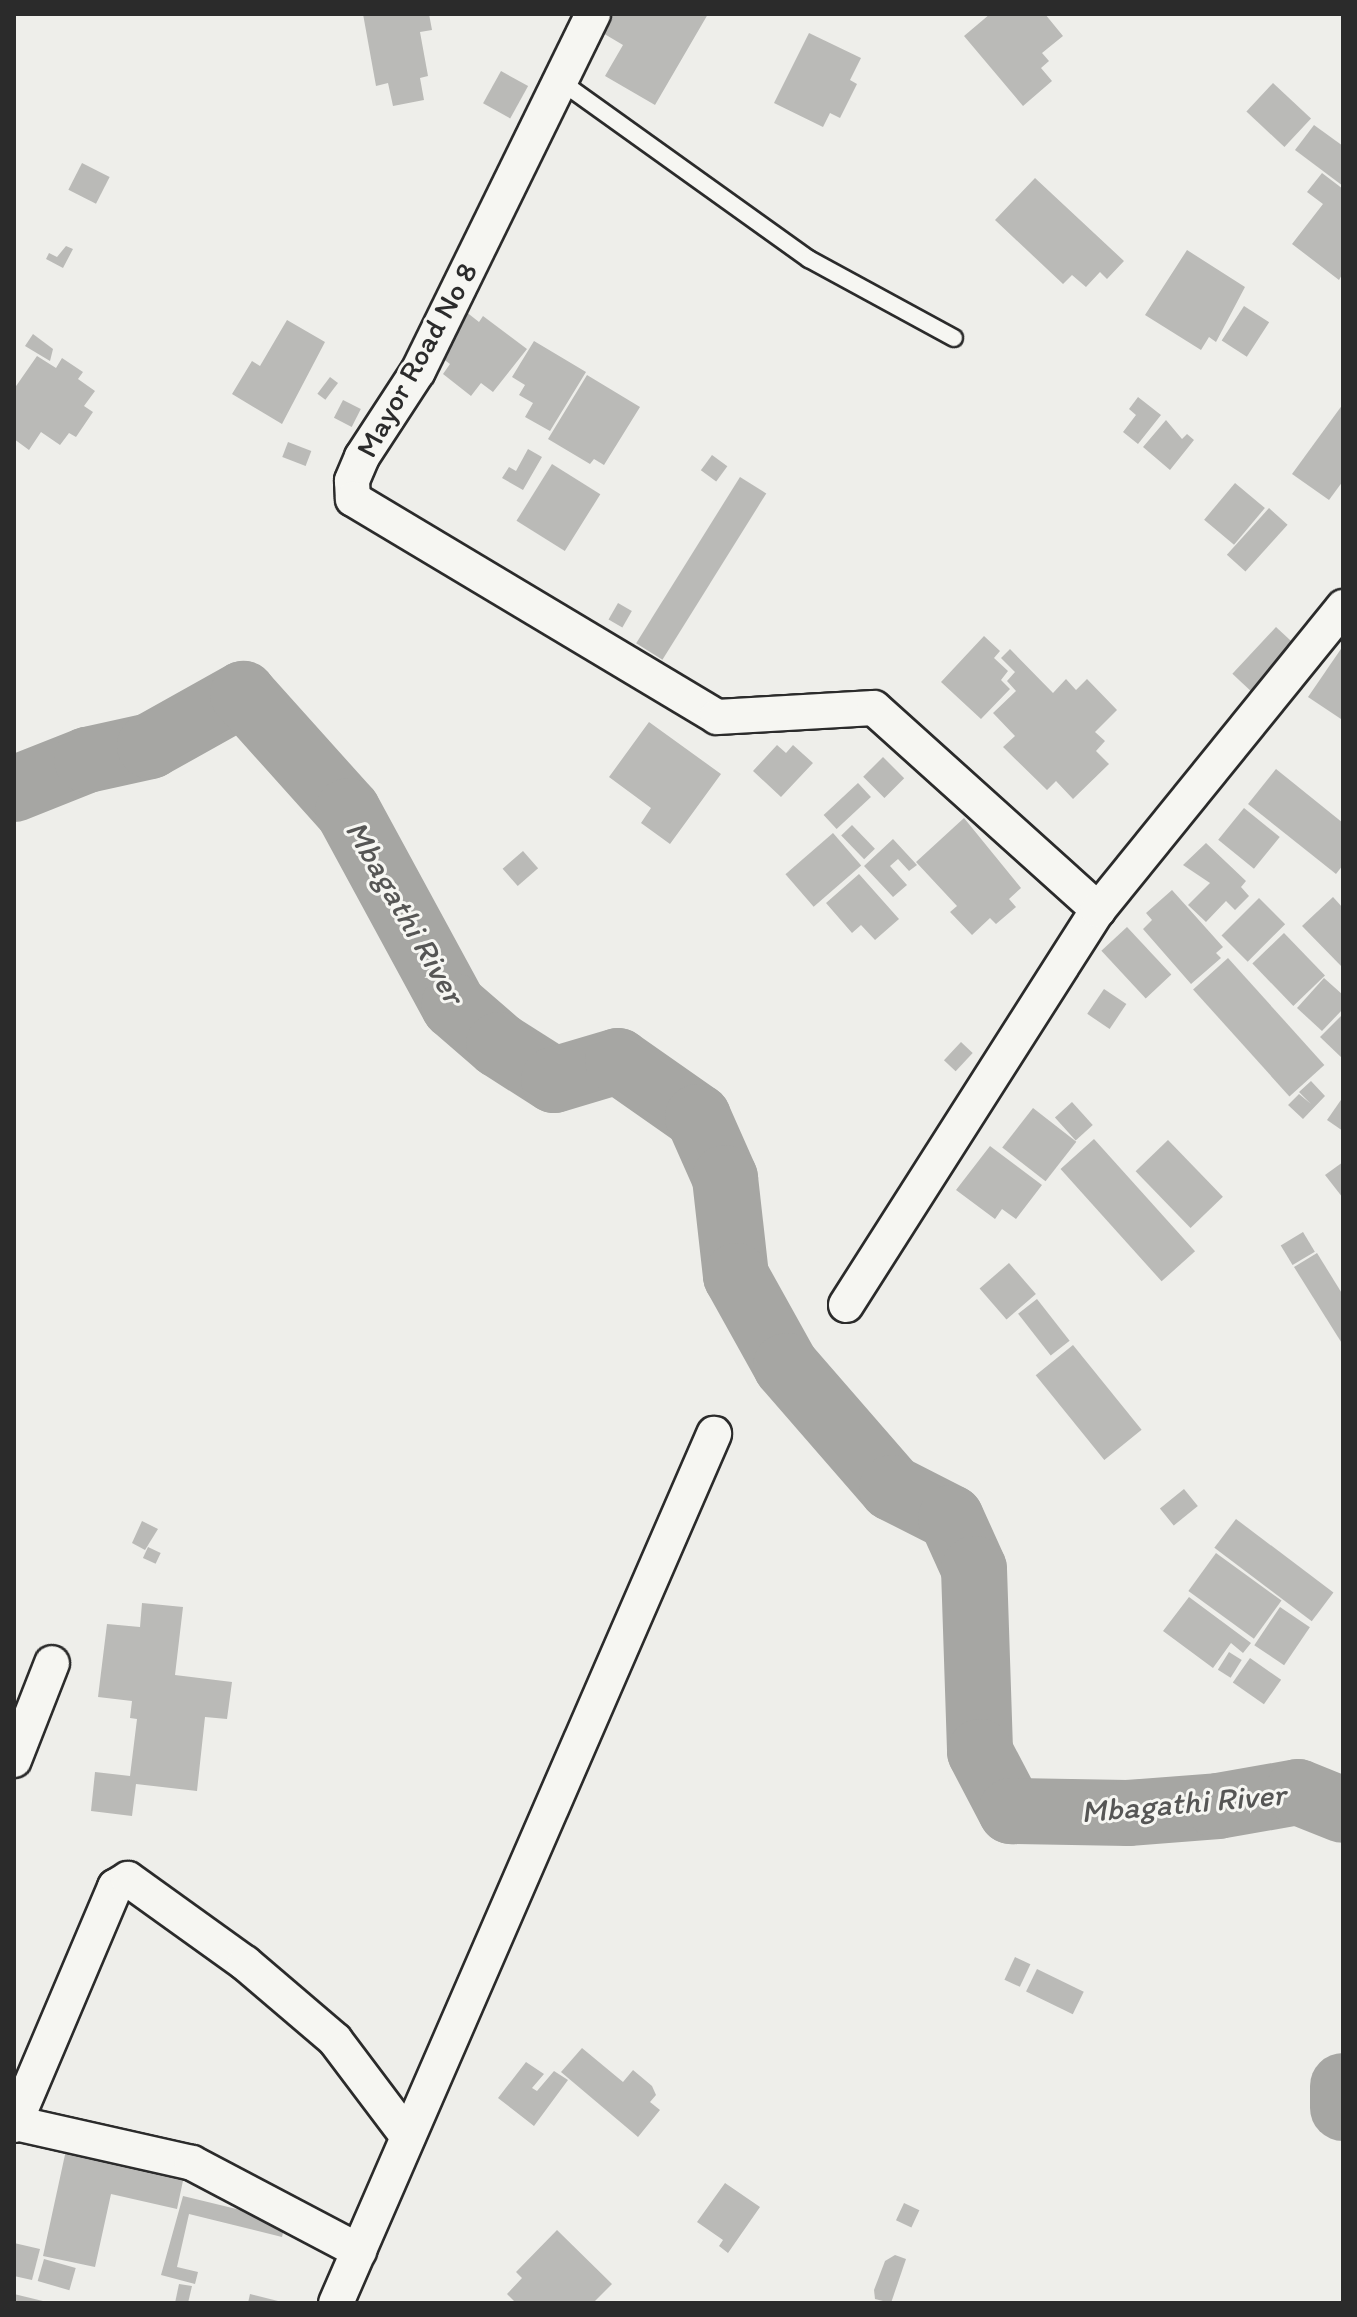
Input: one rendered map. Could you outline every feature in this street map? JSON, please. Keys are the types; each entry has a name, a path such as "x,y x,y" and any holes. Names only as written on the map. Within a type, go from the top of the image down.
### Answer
{"street":[{"name":"Mayor Road No 8","path":"593,14 418,371 362,457 352,481 353,499 717,717 874,708 1098,910"},
{"path":"846,1305 1098,910 1343,607"},
{"path":"336,2303 714,1434"},
{"path":"14,1760 52,1663"},
{"path":"359,2251 192,2163 14,2124 115,1887 128,1879 245,1963 335,2040 408,2137"}],"lane":[{"path":"560,81 809,259 954,338"}],"building":[{"path":"363,14 429,14 432,30 420,32 428,76 420,78 424,100 393,106 388,83 376,86"},
{"path":"605,14 708,14 655,105 605,76 623,45 596,29"},
{"path":"990,14 1045,14 1063,36 1042,53 1049,61 1041,68 1052,81 1023,106 964,36"},
{"path":"809,33 861,58 850,80 857,84 840,118 830,113 823,127 774,103"},
{"path":"501,71 528,86 510,118 483,103"},
{"path":"1273,83 1311,118 1284,147 1246,112"},
{"path":"1314,125 1343,146 1343,186 1295,150"},
{"path":"82,163 110,177 96,204 68,190"},
{"path":"1322,173 1343,189 1343,273 1339,280 1292,244 1323,204 1307,192"},
{"path":"1035,178 1124,261 1107,279 1100,272 1086,287 1072,275 1063,284 995,220"},
{"path":"66,246 73,249 63,268 46,259 49,253 57,257"},
{"path":"1187,250 1245,287 1216,342 1209,337 1201,350 1145,315"},
{"path":"1244,306 1269,322 1247,357 1222,340"},
{"path":"465,311 479,322 483,316 527,349 493,392 481,383 471,396 443,374 450,364 434,352"},
{"path":"287,320 325,342 282,424 232,394 252,361 260,366"},
{"path":"33,334 53,349 50,361 25,346"},
{"path":"534,341 586,372 550,431 525,417 533,403 519,395 525,385 512,377"},
{"path":"37,356 56,368 62,358 83,372 78,379 95,391 84,406 93,412 76,437 69,433 60,445 41,432 29,450 14,439 14,389"},
{"path":"587,375 640,407 604,465 594,459 590,464 548,439"},
{"path":"330,377 338,383 325,400 317,394"},
{"path":"1138,397 1161,415 1138,444 1123,432 1136,415 1129,409"},
{"path":"343,400 361,409 352,427 334,418"},
{"path":"1343,404 1343,481 1329,500 1292,474"},
{"path":"1166,420 1182,439 1187,434 1194,440 1170,470 1143,447"},
{"path":"288,442 311,451 306,466 282,457"},
{"path":"528,449 542,457 523,490 502,478 509,467 516,471"},
{"path":"712,455 727,466 716,482 701,470"},
{"path":"552,464 600,494 565,551 516,521"},
{"path":"740,477 766,493 662,660 636,643"},
{"path":"1235,483 1265,508 1234,545 1204,520"},
{"path":"1269,508 1288,525 1245,572 1227,555"},
{"path":"618,603 632,611 622,627 608,619"},
{"path":"1276,627 1302,651 1258,698 1232,674"},
{"path":"984,636 1000,651 994,658 1008,671 1001,680 1010,689 981,719 941,682"},
{"path":"1343,646 1343,715 1341,719 1308,697"},
{"path":"1010,649 1053,693 1066,679 1076,690 1087,679 1117,710 1095,732 1105,741 1096,751 1109,764 1073,799 1056,781 1047,790 1003,747 1015,736 993,713 1016,691 1007,681 1015,672 1001,658"},
{"path":"649,722 721,774 670,844 641,823 651,808 609,777"},
{"path":"777,745 786,753 793,745 813,763 781,797 753,771"},
{"path":"883,757 904,778 884,798 863,777"},
{"path":"1276,769 1343,823 1343,865 1336,874 1248,804"},
{"path":"858,783 871,797 837,829 824,815"},
{"path":"1244,808 1280,837 1254,869 1218,840"},
{"path":"964,818 1021,888 1009,899 1016,907 996,924 990,918 972,935 950,912 957,906 916,862"},
{"path":"852,825 875,849 864,859 841,835"},
{"path":"833,833 861,865 814,907 785,874"},
{"path":"893,839 917,865 909,871 898,859 890,866 907,885 893,897 864,866"},
{"path":"1206,843 1246,881 1241,887 1249,896 1235,910 1226,901 1206,922 1188,905 1210,883 1183,865"},
{"path":"523,851 538,868 518,886 503,869"},
{"path":"859,874 899,919 875,940 861,925 852,933 826,903"},
{"path":"1172,890 1223,947 1216,953 1221,958 1191,984 1143,929 1152,920 1146,913"},
{"path":"1333,897 1343,908 1343,968 1302,926"},
{"path":"1259,898 1285,924 1248,962 1222,935"},
{"path":"1127,927 1171,975 1146,998 1101,951"},
{"path":"1284,933 1325,975 1293,1006 1252,964"},
{"path":"1228,958 1324,1065 1289,1096 1193,989"},
{"path":"1324,978 1343,995 1343,1009 1322,1031 1297,1008"},
{"path":"1104,989 1126,1004 1110,1029 1087,1014"},
{"path":"1343,1014 1343,1059 1320,1037"},
{"path":"961,1042 973,1053 956,1071 944,1060"},
{"path":"1311,1081 1325,1096 1303,1119 1288,1105 1299,1094 1311,1104 1299,1092"},
{"path":"1343,1097 1343,1131 1327,1120"},
{"path":"1072,1102 1093,1125 1076,1140 1055,1117"},
{"path":"1033,1108 1076,1142 1046,1181 1002,1147"},
{"path":"1094,1139 1195,1251 1162,1281 1061,1169"},
{"path":"1168,1140 1223,1197 1191,1228 1136,1171"},
{"path":"990,1146 1042,1185 1016,1219 1002,1209 995,1219 956,1190"},
{"path":"1343,1162 1343,1198 1325,1175"},
{"path":"1303,1232 1315,1252 1293,1265 1281,1245"},
{"path":"1317,1253 1343,1295 1343,1345 1294,1267"},
{"path":"1009,1263 1036,1294 1006,1320 980,1289"},
{"path":"1037,1299 1070,1341 1051,1356 1018,1314"},
{"path":"1073,1345 1142,1430 1104,1460 1036,1375"},
{"path":"1184,1489 1198,1506 1174,1526 1160,1509"},
{"path":"1236,1519 1333,1592 1312,1621 1214,1548"},
{"path":"142,1521 158,1529 145,1550 132,1543"},
{"path":"148,1547 161,1553 156,1564 143,1558"},
{"path":"1216,1553 1282,1601 1254,1639 1188,1591"},
{"path":"1189,1597 1251,1643 1243,1653 1231,1643 1213,1668 1163,1631"},
{"path":"142,1603 183,1607 175,1675 232,1682 227,1719 205,1717 197,1791 136,1784 132,1816 91,1811 95,1772 130,1776 137,1719 130,1718 132,1701 98,1697 107,1624 140,1627"},
{"path":"1280,1607 1310,1627 1284,1665 1254,1645"},
{"path":"1229,1652 1242,1660 1231,1678 1218,1670"},
{"path":"1250,1658 1281,1680 1264,1704 1233,1683"},
{"path":"1015,1957 1030,1964 1020,1987 1004,1980"},
{"path":"1037,1969 1084,1992 1073,2014 1026,1991"},
{"path":"582,2048 623,2082 633,2070 652,2086 656,2095 650,2102 660,2110 638,2137 561,2072"},
{"path":"526,2062 544,2074 532,2088 537,2091 554,2071 568,2080 534,2126 498,2098"},
{"path":"66,2150 184,2176 177,2209 111,2194 95,2267 43,2256"},
{"path":"725,2183 760,2207 728,2253 719,2246 723,2240 697,2222"},
{"path":"183,2196 286,2221 282,2237 189,2214 177,2267 198,2272 195,2284 161,2275"},
{"path":"904,2203 919,2210 911,2227 896,2220"},
{"path":"557,2230 612,2284 593,2303 516,2303 507,2294 522,2278 516,2272"},
{"path":"14,2243 40,2249 32,2280 14,2276"},
{"path":"895,2255 906,2259 891,2303 875,2299 874,2290 885,2261"},
{"path":"44,2259 76,2268 69,2290 38,2281"},
{"path":"179,2284 192,2286 188,2303 175,2303"},
{"path":"14,2294 47,2302 47,2303 14,2303"},
{"path":"250,2294 282,2302 282,2303 248,2303"}],"waterway":[{"name":"Mbagathi River","path":"14,789 87,760 150,746 243,694 348,811 454,1006 499,1045 554,1080 618,1061 698,1117 725,1178 736,1276 786,1366 892,1488 951,1518 974,1569 980,1752 1011,1811 1128,1813 1218,1806 1298,1792 1343,1810"},
{"name":"Mbagathi River","path":"1343,2086 1343,2108"}]}
